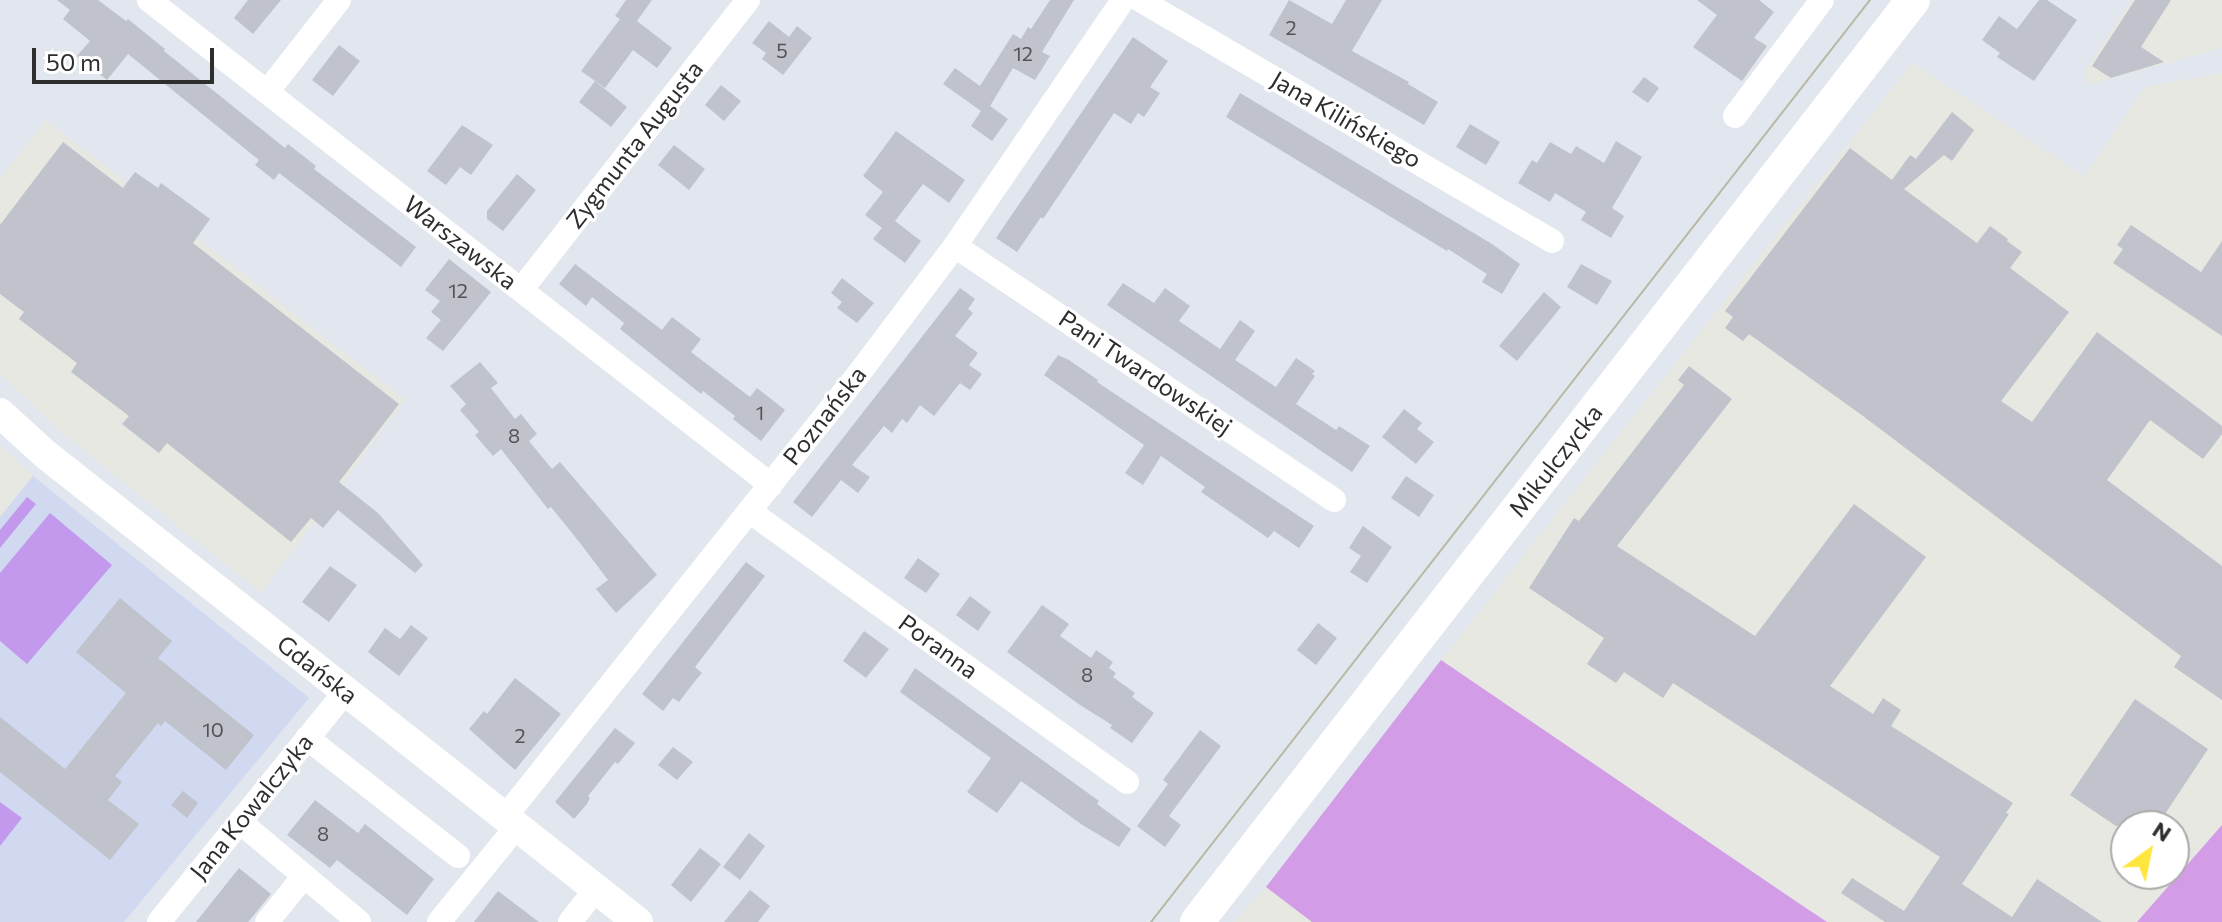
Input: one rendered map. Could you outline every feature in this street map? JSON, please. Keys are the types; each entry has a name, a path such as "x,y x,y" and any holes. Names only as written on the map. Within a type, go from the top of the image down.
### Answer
{"main road":[{"name":"Mikulczycka","path":"1197,922 1913,0"}],"street":[{"name":"Warszawska","path":"149,0 771,485"},
{"path":"267,92 339,0"},
{"name":"Zygmunta Augusta","path":"521,290 748,0"},
{"name":"Poznańska","path":"439,922 511,822 955,246 1123,0"},
{"name":"Jana Kilińskiego","path":"1140,0 1552,241"},
{"path":"1735,116 1817,2"},
{"name":"Pani Twardowskiej","path":"955,246 1334,500"},
{"name":"Gdańska","path":"0,413 45,454 638,922"},
{"name":"Poranna","path":"749,511 1127,782"},
{"name":"Jana Kowalczyka","path":"159,922 345,692"},
{"path":"307,738 458,856"},
{"path":"240,822 359,922"},
{"path":"267,922 304,876"},
{"path":"570,922 596,889"}],"shaded area":[{"path":"2131,0 2222,0 2222,48 2087,85 2084,72"},
{"path":"1912,63 2084,176 2145,87 2222,73 2222,825 2190,862 2190,810 2110,810 2110,890 2165,890 2137,922 1827,922 1441,660"},
{"path":"46,120 405,400 261,593 67,437 0,374 0,179"},
{"path":"0,445 33,476 0,517"},
{"path":"33,476 309,698 124,922 0,922 0,517"},
{"path":"27,497 36,504 0,548 0,530"},
{"path":"50,513 112,565 27,664 0,641 0,573"},
{"path":"1441,660 1827,922 1312,922 1266,887"},
{"path":"0,802 22,818 0,846"},
{"path":"2222,825 2222,922 2137,922 2165,890 2190,890 2190,862"},
{"path":"1266,887 1312,922 1234,922"}],"building":[{"path":"57,0 98,0 126,21 128,19 285,148 288,144 316,166 314,169 416,247 401,267 279,173 274,180 255,165 259,160 128,54 107,80 77,56 90,41 63,19 70,10"},
{"path":"248,0 281,0 253,34 234,18"},
{"path":"626,0 652,0 637,21 672,48 657,68 633,50 605,88 581,71 620,19 615,16"},
{"path":"1050,0 1074,0 1042,52 1050,56 1035,80 1013,68 990,106 1008,119 992,141 971,126 981,111 943,84 955,68 980,86 1013,34 1021,39"},
{"path":"1289,0 1332,24 1346,0 1382,0 1352,51 1409,82 1438,102 1424,125 1269,35"},
{"path":"1697,0 1759,0 1774,12 1754,38 1767,46 1742,81 1693,47 1717,15"},
{"path":"2039,0 2047,0 2077,20 2034,81 1997,57 2000,53 1982,40 1999,16 2017,29"},
{"path":"2135,0 2171,0 2141,47 2164,62 2111,78 2092,66"},
{"path":"769,21 789,37 797,26 812,38 783,75 762,59 766,53 752,43"},
{"path":"1133,37 1168,61 1150,87 1160,93 1144,117 1138,113 1131,124 1114,113 1043,219 1041,217 1017,252 996,238"},
{"path":"339,45 360,61 333,96 312,80"},
{"path":"1644,77 1659,88 1648,103 1632,92"},
{"path":"595,81 627,107 611,127 579,102"},
{"path":"721,85 741,101 724,121 705,105"},
{"path":"1240,93 1492,244 1520,264 1502,294 1482,282 1487,274 1226,117"},
{"path":"1952,112 1974,130 1952,161 1944,155 1904,189 1977,243 1990,226 2008,239 2022,252 2010,268 2069,312 2001,401 2032,422 2097,332 2222,426 2222,434 2203,459 2150,420 2107,480 2222,566 2222,700 2174,667 2181,656 1863,416 1749,334 1743,341 1725,328 1733,317 1725,311 1850,148 1892,180 1910,155 1916,159"},
{"path":"1470,124 1500,142 1486,165 1456,147"},
{"path":"462,125 493,145 471,175 460,167 446,185 427,171"},
{"path":"896,131 965,180 949,203 923,184 895,221 921,241 905,263 873,239 882,228 865,215 883,192 863,176"},
{"path":"1616,141 1642,157 1612,208 1624,216 1611,238 1581,220 1586,212 1555,193 1550,202 1518,183 1532,160 1537,163 1550,142 1571,154 1576,146 1604,163"},
{"path":"63,142 123,188 135,172 158,188 161,183 210,219 193,243 399,404 339,482 378,513 423,565 415,573 338,510 323,528 311,518 291,542 167,443 159,453 122,424 129,416 71,372 77,363 19,319 24,312 0,294 0,225"},
{"path":"674,145 705,169 689,190 658,165"},
{"path":"517,174 536,190 503,231 487,219 487,211"},
{"path":"2131,225 2201,272 2222,241 2222,336 2113,263 2123,249 2117,245"},
{"path":"449,259 491,292 443,351 426,338 441,320 431,312 440,301 425,290"},
{"path":"575,264 662,330 672,317 701,339 691,352 750,397 757,388 785,410 761,441 733,419 735,416 703,391 701,394 620,329 624,323 592,297 586,306 559,284"},
{"path":"1581,264 1612,281 1597,305 1567,287"},
{"path":"842,278 874,303 857,323 837,308 842,302 831,293"},
{"path":"1123,283 1154,303 1165,288 1190,306 1179,321 1220,349 1240,320 1255,331 1235,360 1276,387 1296,358 1315,371 1312,374 1315,376 1296,404 1336,430 1339,426 1370,446 1352,472 1107,305"},
{"path":"960,288 975,299 968,309 973,313 955,336 978,353 969,365 982,374 970,390 960,383 934,416 920,405 907,423 902,419 892,433 884,426 852,465 870,477 858,493 841,480 812,517 793,502"},
{"path":"1544,292 1561,307 1517,361 1499,346"},
{"path":"1058,355 1314,526 1299,548 1274,531 1268,538 1201,492 1205,487 1161,456 1143,485 1125,473 1144,445 1044,375"},
{"path":"480,362 498,383 491,388 515,419 521,414 537,434 529,441 552,469 560,462 657,575 616,613 596,589 608,580 580,543 551,507 548,509 501,449 493,456 475,435 479,432 460,410 466,404 450,386"},
{"path":"1689,366 1732,399 1617,546 1755,636 1854,504 1926,557 1830,686 1873,714 1883,698 1901,710 1891,726 2013,803 2006,813 2009,814 1962,884 2012,917 2037,879 2102,922 1885,922 1841,893 1852,878 1904,911 1940,857 1673,683 1663,698 1624,672 1616,683 1587,664 1604,638 1529,588 1574,518 1579,521 1684,385 1678,380"},
{"path":"1404,409 1422,423 1417,429 1434,442 1416,464 1382,437"},
{"path":"1406,476 1434,495 1419,517 1391,498"},
{"path":"1363,526 1392,547 1367,583 1350,572 1361,556 1349,548"},
{"path":"918,558 940,574 926,593 904,578"},
{"path":"746,562 765,576 695,667 702,673 679,702 673,698 663,711 642,694"},
{"path":"330,566 357,585 329,622 302,602"},
{"path":"970,596 991,612 978,631 956,615"},
{"path":"120,598 172,641 158,658 254,735 226,770 165,721 161,726 158,723 115,776 122,782 108,800 139,824 110,860 0,772 0,717 65,769 126,693 76,652"},
{"path":"1042,605 1069,624 1060,636 1091,658 1096,650 1113,662 1109,668 1116,673 1113,677 1135,693 1132,697 1154,713 1132,743 1110,728 1112,725 1007,652"},
{"path":"1318,623 1337,638 1316,665 1297,650"},
{"path":"411,625 428,638 399,676 368,652 385,628 400,639"},
{"path":"864,631 889,649 866,678 843,661"},
{"path":"915,668 1099,801 1097,804 1131,829 1119,847 1021,781 997,813 967,792 991,758 900,692"},
{"path":"515,678 561,714 515,770 469,729 484,711 487,714"},
{"path":"2135,699 2208,749 2168,810 2110,810 2110,822 2070,795"},
{"path":"615,728 635,743 618,764 615,762 574,819 555,802"},
{"path":"1200,730 1221,746 1169,816 1181,825 1165,847 1137,826 1168,784 1163,780"},
{"path":"673,747 693,762 677,780 658,765"},
{"path":"183,791 198,803 187,818 171,805"},
{"path":"315,800 358,833 365,824 434,879 407,915 337,860 330,868 287,835"},
{"path":"749,833 765,846 740,880 723,867"},
{"path":"700,848 721,864 691,902 671,885"},
{"path":"239,868 271,894 248,922 196,922"},
{"path":"750,890 770,906 758,922 724,922"},
{"path":"498,891 539,922 474,922"}],"tram line":[{"path":"1151,922 1870,0"}]}
